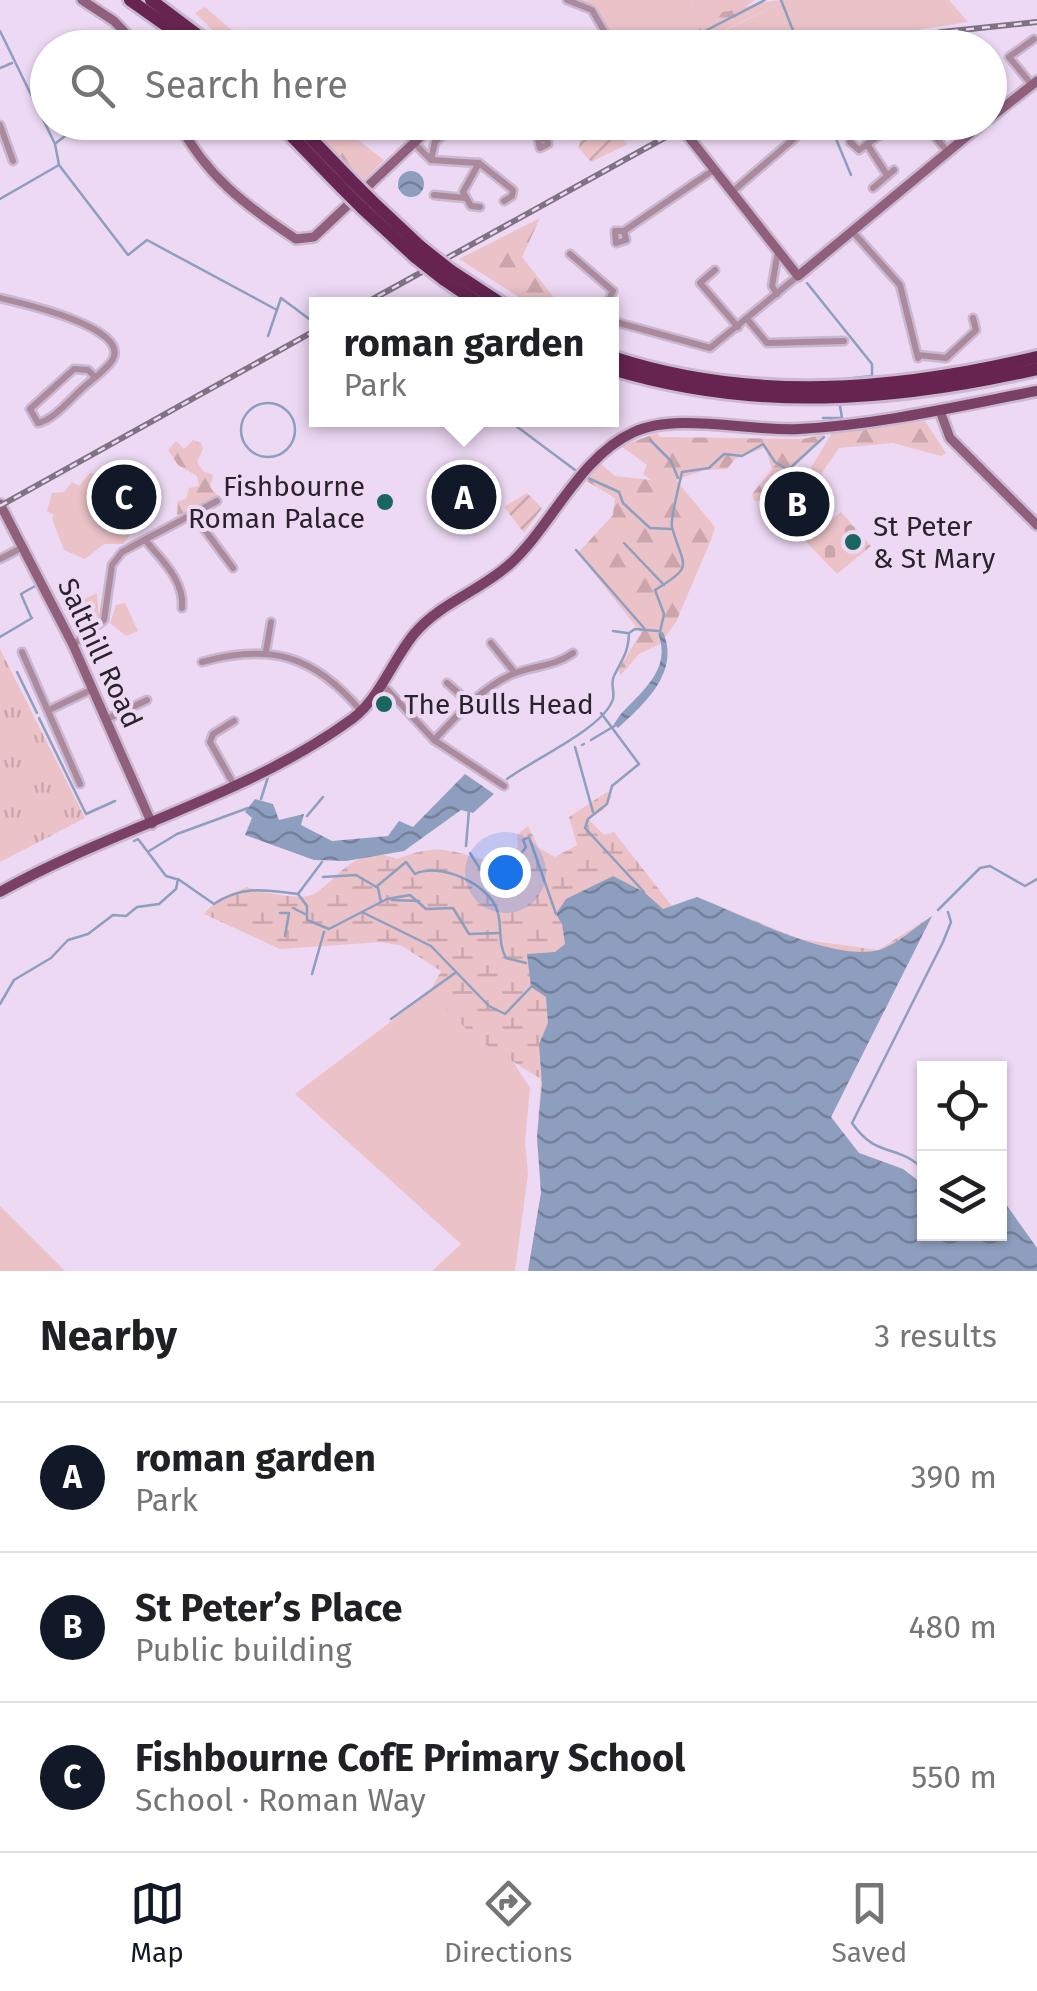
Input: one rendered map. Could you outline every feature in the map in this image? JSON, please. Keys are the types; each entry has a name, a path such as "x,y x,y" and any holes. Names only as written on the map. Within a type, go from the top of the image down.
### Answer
{"highway":[{"path":"130,0 172,30"},
{"path":"150,0 191,30"},
{"path":"298,140 472,297"},
{"path":"309,140 346,183"},
{"path":"446,275 488,297"},
{"path":"619,359 696,380 773,388 916,381 1037,357"},
{"path":"619,371 693,391 795,400 914,392 1037,369"}],"main road":[{"path":"0,892 87,848 235,786 360,711 416,632 449,602 514,560 584,474 631,433 671,424 798,430 940,411 1037,391"}],"street":[{"path":"82,0 123,30"},
{"path":"566,0 592,10 604,30"},
{"path":"1007,105 1035,83 1009,57 1034,39"},
{"path":"0,125 13,161"},
{"path":"188,140 198,159 252,209 296,238 314,237 415,140"},
{"path":"430,160 437,140"},
{"path":"690,140 798,276"},
{"path":"731,194 795,140"},
{"path":"850,142 859,150 873,140"},
{"path":"938,140 948,152"},
{"path":"619,323 710,348 963,140"},
{"path":"413,142 430,160 480,163 513,190 512,196 504,201"},
{"path":"867,144 891,172 876,186 890,198"},
{"path":"480,163 464,186 465,198 471,206 480,206"},
{"path":"624,231 712,171"},
{"path":"434,194 465,198"},
{"path":"851,230 900,285 918,356 946,358 976,330 974,318"},
{"path":"777,294 772,286 778,252"},
{"path":"570,254 613,291 610,297"},
{"path":"715,270 700,283 738,327"},
{"path":"0,298 90,326 111,340 113,359 95,377 42,424 28,412 80,366 95,377"},
{"path":"747,319 767,343 844,341"},
{"path":"940,411 950,438 1037,525"},
{"path":"73,645 104,620 116,558 217,502"},
{"name":"Salthill Road","path":"0,504 94,689 152,824"},
{"path":"193,514 233,568"},
{"path":"145,540 172,573 183,596 182,608"},
{"path":"0,559 23,547"},
{"path":"266,652 271,622"},
{"path":"491,643 515,673"},
{"path":"22,652 79,774 80,784"},
{"path":"202,662 266,652 308,665 338,687 360,711"},
{"path":"434,740 471,704 515,673 558,664 573,653"},
{"path":"382,683 434,740 504,786"},
{"path":"446,683 471,704"},
{"path":"49,710 94,689"},
{"path":"107,719 147,700"},
{"path":"234,721 213,734 210,742 235,786"}],"green space":[{"path":"584,0 696,0 692,3 697,26 690,30 608,30 595,7"},
{"path":"706,0 755,0 740,10 718,13"},
{"path":"706,0 718,13 787,0 724,30 690,30 696,26 692,2"},
{"path":"787,0 949,0 968,22 916,30 726,30"},
{"path":"205,7 231,30 212,30 195,13"},
{"path":"323,140 358,140 384,160 364,180"},
{"path":"580,140 624,140 628,144 591,162 579,148"},
{"path":"540,218 522,257 553,297 519,297 459,259"},
{"path":"925,421 946,453 941,456 893,443 839,448 817,480 809,471 832,433"},
{"path":"657,433 660,437 803,439 825,434 760,501 754,501 752,494 772,470 766,447 735,459 727,469 704,470 676,480 715,527 676,622 660,644 639,654 621,675 618,670 641,633 578,553 613,515 615,498 583,479 600,463 615,476 651,480 643,474 647,465 621,446"},
{"path":"193,440 201,443 203,449 197,462 204,472 213,475 210,487 218,496 217,504 177,515 178,501 186,499 189,488 199,486 197,476 178,465 168,450 176,441 184,449"},
{"path":"476,464 499,492 451,530 428,502"},
{"path":"90,473 109,478 123,506 138,504 144,525 135,528 123,544 104,544 85,559 64,550 52,519 54,515 47,511 52,493 64,492 72,482 79,486"},
{"path":"527,493 542,508 524,533 504,507"},
{"path":"818,509 830,521 841,512 871,546 837,574 795,530"},
{"path":"97,593 99,618 79,632 64,609"},
{"path":"125,603 138,631 126,636 110,623 116,605"},
{"path":"0,649 85,818 0,862"},
{"path":"607,792 612,796 603,810 588,819 604,835 614,832 672,906 697,897 799,939 878,950 932,916 831,1117 859,1153 903,1169 917,1180 917,1241 1007,1241 1007,1206 1037,1248 1037,1271 755,1271 670,907 585,986 528,1271 541,1193 537,1137 541,1079 475,1038 430,992 441,971 402,946 382,942 280,949 204,914 217,900 247,887 294,897 308,896 367,856 397,859 441,850 506,864 518,847 517,835 528,826 539,848 555,857 577,845 569,817"},
{"path":"430,992 475,1038 510,1057 530,1088 525,1142 528,1174 515,1271 432,1271 461,1244 295,1094"},
{"path":"0,1206 65,1271 0,1271"}],"water":[{"path":"411,171 420,175 424,184 420,193 411,197 402,193 398,184 402,175"},
{"path":"663,632 667,646 664,673 649,697 618,728 614,724 620,715 646,688 658,668 658,633"},
{"path":"465,774 494,794 473,813 461,810 404,851 346,861 314,860 245,835 252,818 245,812 255,799 273,804 279,820 304,814 301,825 332,841 388,836 399,821 413,827"},
{"path":"613,876 644,892 663,909 697,897 813,943 860,952 886,948 932,916 831,1117 859,1153 903,1169 917,1180 917,1241 1007,1241 1007,1206 1037,1248 1037,1271 528,1271 541,1193 537,1137 542,1083 539,1044 548,1023 546,997 531,987 527,954 555,952 565,944 556,914 566,899"}],"waterway":[{"path":"707,30 765,0"},
{"path":"781,0 793,30"},
{"path":"0,31 30,93"},
{"path":"0,68 12,63"},
{"path":"53,140 59,165 128,255 147,240 277,310"},
{"path":"56,143 60,140"},
{"path":"836,140 851,175"},
{"path":"0,199 59,165"},
{"path":"807,283 872,364 872,376 835,380"},
{"path":"268,336 281,298 309,319"},
{"path":"268,403 287,411 295,430 287,449 268,457 249,449 241,430 249,411 268,403"},
{"path":"823,418 842,418 840,406"},
{"path":"517,427 575,470"},
{"path":"660,632 664,614 655,590 676,575 683,564 672,527 682,472 709,468 724,454 742,456 763,444 775,462 788,470 824,437"},
{"path":"650,440 671,461 678,478"},
{"path":"588,478 619,492 623,503 650,528 671,529"},
{"path":"624,543 664,585"},
{"path":"576,550 644,628"},
{"path":"31,617 21,594 35,586"},
{"path":"0,637 32,618"},
{"path":"507,779 596,721 613,699 613,679 626,651 629,633 635,629 658,631"},
{"path":"613,631 627,633"},
{"path":"17,672 37,713"},
{"path":"601,713 639,764 612,786 607,804 588,819 585,828 644,892"},
{"path":"39,718 86,814 115,801"},
{"path":"591,740 616,725"},
{"path":"575,747 593,812"},
{"path":"261,799 268,777"},
{"path":"307,816 323,797"},
{"path":"149,851 177,834 248,808"},
{"path":"466,846 469,810"},
{"path":"470,853 482,872 489,867 509,870 526,847 523,840 529,837 556,914"},
{"path":"134,841 138,839 166,876 176,879"},
{"path":"322,862 298,894 307,906 307,920 329,929 387,899 410,895 426,909 453,908 469,934 499,933"},
{"path":"376,887 406,862 415,874 437,871 462,877 492,900 499,916 506,958 526,963"},
{"path":"938,910 980,868 990,866 1025,886 1037,879"},
{"path":"323,877 356,875 378,888 381,902"},
{"path":"0,1004 14,980 51,958 68,940 88,934 113,915 126,916 137,907 159,904 176,889 178,879 214,904 245,891 298,894"},
{"path":"392,900 419,901"},
{"path":"293,908 305,914"},
{"path":"917,1164 870,1142 852,1123 943,942 951,922 948,912"},
{"path":"280,913 289,913 285,936"},
{"path":"364,913 431,946 489,1006 505,1014 531,987"},
{"path":"312,974 324,932"},
{"path":"391,1019 455,973"}],"railway":[{"path":"961,30 1037,22"},
{"path":"377,297 660,140"},
{"path":"0,506 309,334"}],"place":[{"name":"Fishbourne CofE Primary School","path":"124,497"},
{"name":"roman garden","path":"464,497"},
{"name":"Fishbourne Roman Palace","path":"385,502"},
{"name":"St Peter’s Place","path":"797,504"},
{"name":"St Peter & St Mary","path":"853,542"},
{"name":"The Bulls Head","path":"384,704"}]}
